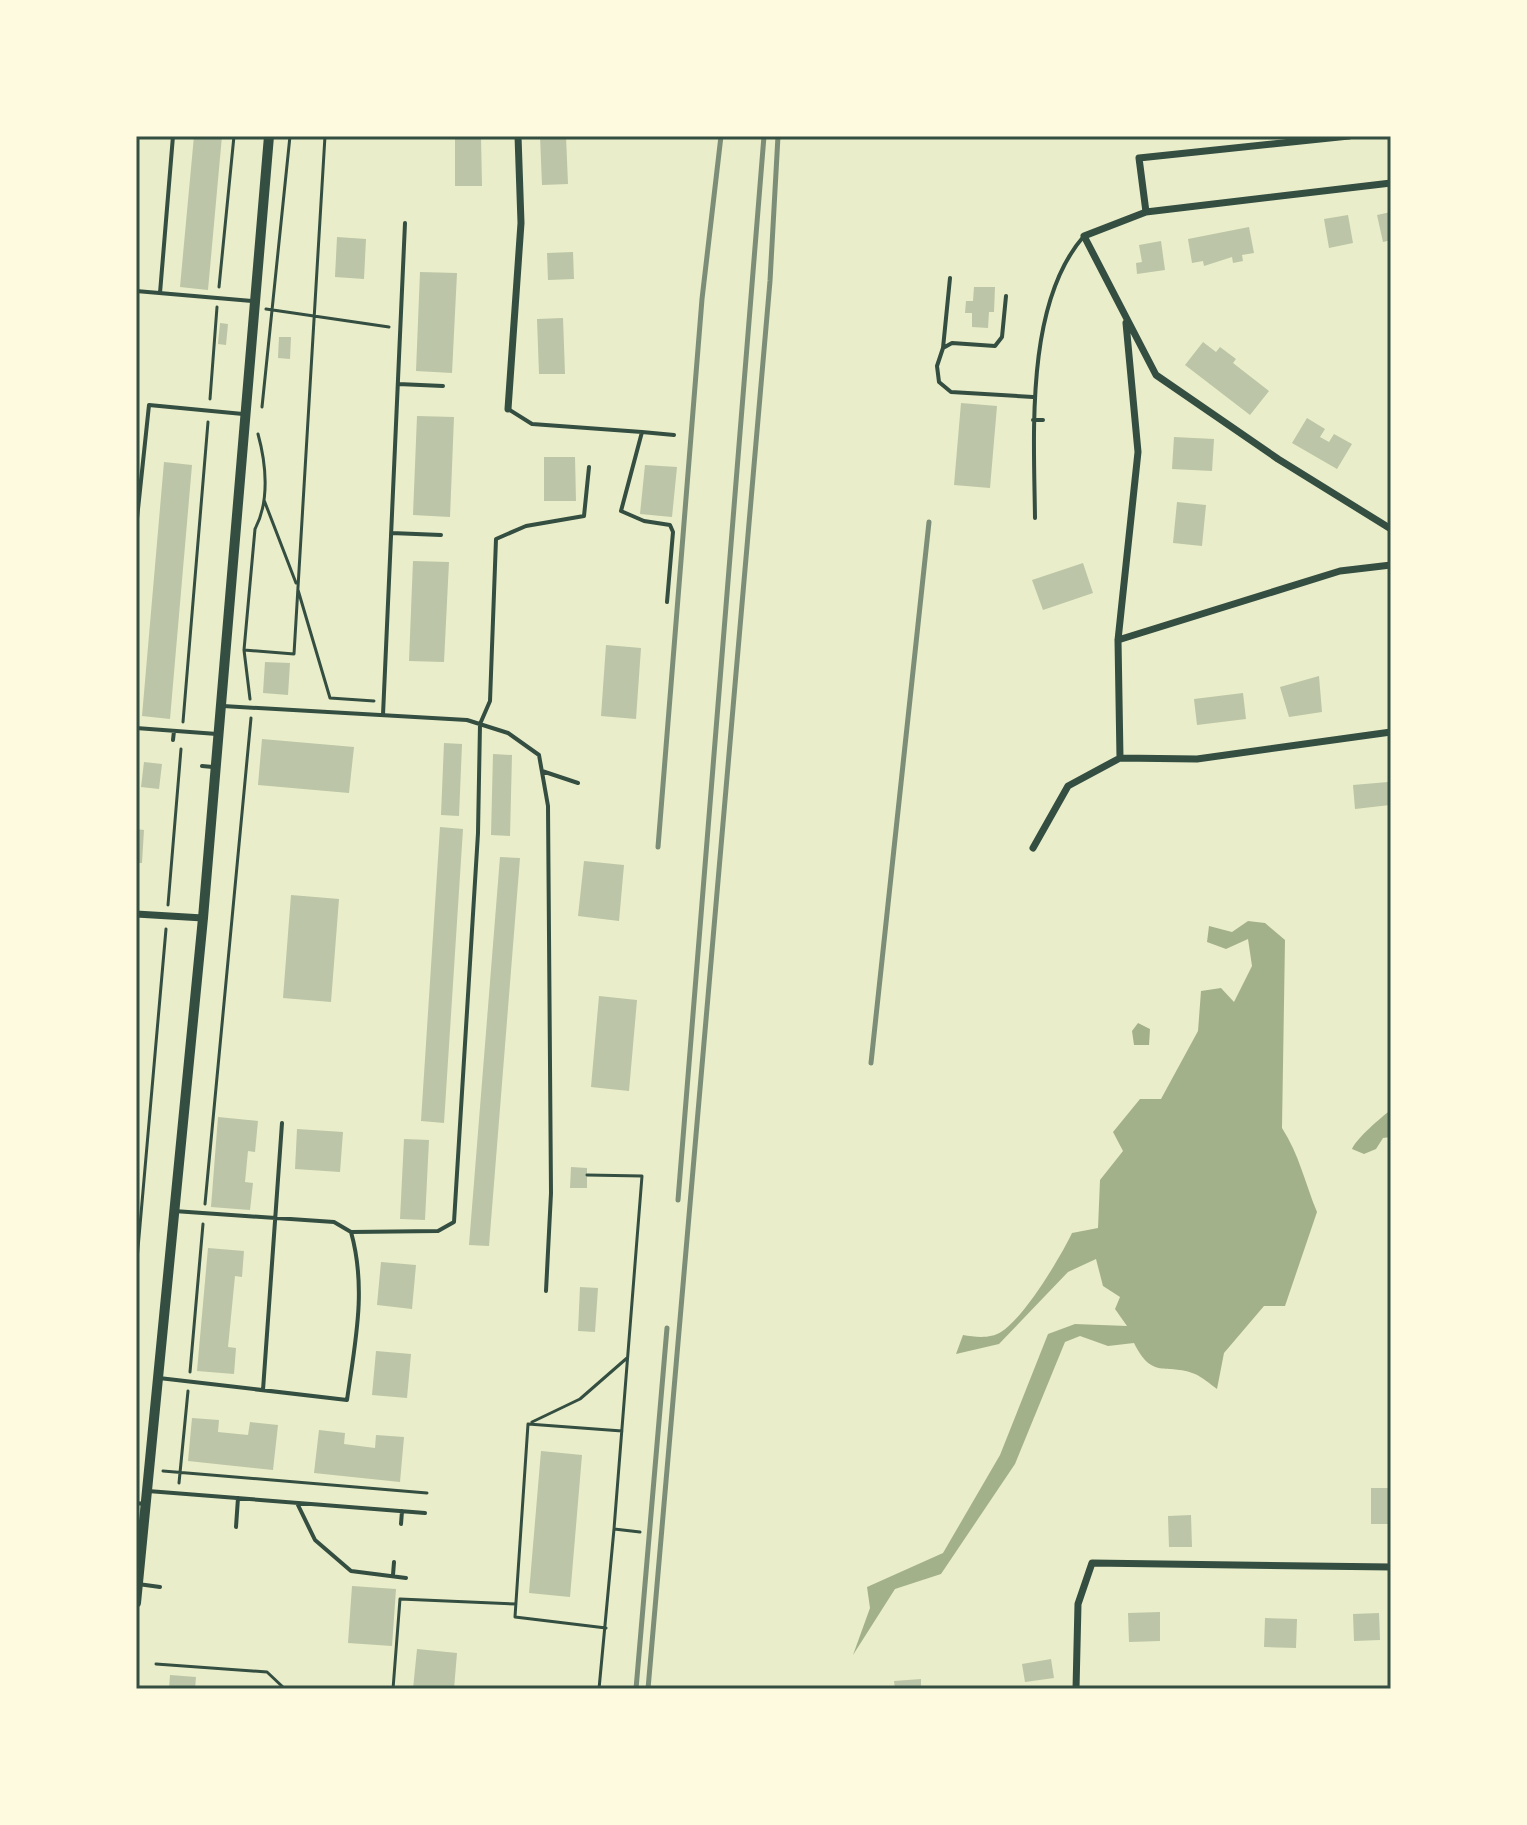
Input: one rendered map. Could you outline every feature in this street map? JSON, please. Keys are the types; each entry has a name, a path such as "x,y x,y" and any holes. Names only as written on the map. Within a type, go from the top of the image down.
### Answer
{"main road":[{"path":"136,1603 140,1503 145,1491 203,918 269,136"}],"street":[{"path":"508,409 521,223 518,136"},
{"path":"1146,212 1139,158 1349,136"},
{"path":"1391,183 1146,212 1084,236 1156,375 1278,459 1391,529"},
{"path":"1120,758 1118,640 1138,452 1125,316"},
{"path":"1118,640 1340,571 1391,565"},
{"path":"1033,848 1068,786 1120,758 1197,759 1391,732"},
{"path":"136,914 203,918"},
{"path":"1076,1689 1078,1604 1092,1563 1391,1567"}],"lane":[{"path":"160,293 173,136"},
{"path":"383,715 405,223"},
{"path":"1035,518 1033,397 1055,286 1067,255 1084,236"},
{"path":"950,278 943,348 937,366 939,382 951,392 1033,397"},
{"path":"136,291 218,298 255,305"},
{"path":"943,348 952,343 995,346 1002,337 1006,296"},
{"path":"398,384 443,386"},
{"path":"136,528 149,405 245,414"},
{"path":"508,409 532,424 674,435"},
{"path":"1033,420 1043,420"},
{"path":"642,432 621,511 644,521 670,525 673,532 667,602"},
{"path":"173,1210 334,1222 351,1232 438,1231 454,1222 477,849 480,724 490,701 496,539 526,526 584,516 589,467"},
{"path":"391,533 441,535"},
{"path":"221,706 467,720 508,733 539,755 549,822 551,1193 546,1291"},
{"path":"136,728 218,735"},
{"path":"173,740 174,731"},
{"path":"202,766 216,767"},
{"path":"542,771 578,783"},
{"path":"263,1390 282,1123"},
{"path":"156,1378 347,1400 359,1307 360,1266 351,1232"},
{"path":"145,1491 425,1513"},
{"path":"236,1527 238,1498"},
{"path":"297,1503 315,1540 351,1571 406,1578"},
{"path":"401,1524 402,1511"},
{"path":"393,1575 394,1562"},
{"path":"138,1584 160,1587"}],"path":[{"path":"136,1271 234,136"},
{"path":"260,419 274,310 290,136"},
{"path":"244,650 294,654 325,136"},
{"path":"218,305 255,305 401,329"},
{"path":"178,1494 251,708 244,650 255,529 261,517 266,461 258,433"},
{"path":"263,497 298,587 330,698 384,702"},
{"path":"587,1175 642,1176 599,1689"},
{"path":"528,1424 580,1399 628,1357"},
{"path":"528,1424 622,1431"},
{"path":"528,1424 515,1617 606,1628"},
{"path":"147,1469 427,1493"},
{"path":"614,1529 640,1532"},
{"path":"393,1689 400,1599 516,1604"},
{"path":"156,1664 267,1672 285,1689"}],"shaded area":[{"path":"1248,921 1265,923 1285,940 1282,1128 1317,1212 1285,1306 1264,1306 1224,1353 1217,1389 1195,1374 1154,1366 1147,1362 1134,1343 1108,1346 1080,1336 1065,1342 1015,1464 941,1574 895,1589 853,1655 870,1608 867,1587 943,1553 1000,1455 1048,1334 1075,1324 1127,1326 1115,1309 1120,1297 1103,1286 1096,1259 1068,1272 999,1344 956,1354 963,1335 992,1336 1010,1325 1041,1287 1072,1233 1098,1228 1100,1180 1123,1151 1113,1132 1140,1099 1161,1099 1198,1031 1201,991 1221,988 1234,1002 1252,966 1248,939 1226,949 1207,942 1209,926 1232,932"},
{"path":"1138,1023 1150,1029 1149,1045 1134,1045 1132,1031"},
{"path":"1391,1110 1391,1137 1383,1138 1376,1149 1364,1154 1352,1149 1363,1134"}],"building":[{"path":"194,136 222,136 208,290 180,287"},
{"path":"455,136 481,136 482,186 455,186"},
{"path":"540,136 566,136 568,184 542,185"},
{"path":"1391,212 1391,240 1383,242 1377,215"},
{"path":"1348,215 1353,243 1329,248 1324,219"},
{"path":"1249,227 1254,253 1242,255 1243,261 1233,263 1232,257 1204,266 1203,261 1192,263 1188,239"},
{"path":"337,237 366,239 364,279 335,277"},
{"path":"1161,241 1165,270 1137,274 1136,263 1142,262 1139,245"},
{"path":"573,252 574,279 548,280 547,253"},
{"path":"420,272 457,273 452,373 416,371"},
{"path":"974,287 995,287 994,312 989,312 988,328 972,327 972,313 965,313 966,301 973,301"},
{"path":"563,318 565,374 539,374 537,319"},
{"path":"220,323 228,324 226,345 218,344"},
{"path":"279,337 291,337 290,359 278,358"},
{"path":"1203,342 1216,352 1220,347 1236,359 1233,363 1269,391 1250,415 1185,365"},
{"path":"961,403 997,406 990,488 954,485"},
{"path":"417,416 454,417 450,517 413,515"},
{"path":"1307,418 1325,429 1320,437 1329,442 1334,434 1352,444 1337,469 1292,443"},
{"path":"1174,437 1214,439 1212,471 1172,469"},
{"path":"544,457 575,457 576,501 544,501"},
{"path":"164,462 192,465 170,719 142,716"},
{"path":"645,465 677,467 672,517 640,514"},
{"path":"1177,502 1206,505 1202,546 1173,543"},
{"path":"413,561 449,562 444,662 409,661"},
{"path":"1083,563 1093,593 1043,610 1032,580"},
{"path":"606,645 641,648 636,719 601,716"},
{"path":"265,662 290,663 288,695 263,693"},
{"path":"1319,676 1322,712 1289,717 1280,687"},
{"path":"1243,693 1246,719 1197,725 1194,699"},
{"path":"262,739 354,747 349,793 258,785"},
{"path":"444,743 462,744 459,816 441,815"},
{"path":"493,754 512,755 510,836 491,835"},
{"path":"144,762 162,764 159,789 141,787"},
{"path":"1388,782 1390,805 1355,809 1353,785"},
{"path":"440,827 463,829 444,1123 421,1121"},
{"path":"136,829 144,830 142,863 136,863"},
{"path":"500,857 520,858 489,1246 469,1245"},
{"path":"584,861 624,865 619,921 578,916"},
{"path":"291,895 339,899 331,1002 283,998"},
{"path":"599,996 637,1000 629,1091 591,1087"},
{"path":"218,1117 258,1121 255,1152 248,1151 245,1182 253,1183 250,1210 211,1207"},
{"path":"297,1129 343,1132 340,1172 295,1169"},
{"path":"404,1139 429,1140 425,1220 400,1219"},
{"path":"571,1167 587,1168 587,1188 570,1188"},
{"path":"208,1248 244,1251 242,1277 235,1276 228,1347 236,1348 234,1374 197,1371"},
{"path":"381,1262 416,1265 412,1309 377,1305"},
{"path":"580,1287 598,1288 595,1332 578,1331"},
{"path":"376,1351 411,1354 407,1398 372,1395"},
{"path":"192,1418 219,1420 218,1432 248,1435 250,1422 278,1425 273,1470 188,1461"},
{"path":"319,1430 345,1433 344,1444 375,1448 376,1435 404,1437 400,1482 314,1473"},
{"path":"541,1451 582,1455 570,1597 529,1593"},
{"path":"1371,1488 1391,1488 1391,1524 1371,1524"},
{"path":"1191,1515 1192,1547 1169,1547 1168,1516"},
{"path":"352,1586 396,1589 392,1646 348,1643"},
{"path":"1160,1612 1160,1641 1129,1642 1128,1613"},
{"path":"1379,1613 1380,1640 1354,1641 1353,1614"},
{"path":"1265,1618 1297,1619 1296,1648 1264,1647"},
{"path":"417,1649 457,1653 454,1689 413,1689"},
{"path":"1051,1659 1054,1678 1025,1682 1022,1664"},
{"path":"170,1675 196,1677 195,1689 169,1689"},
{"path":"921,1679 921,1689 895,1689 894,1681"}],"railway":[{"path":"658,847 702,299 721,136"},
{"path":"678,1200 764,136"},
{"path":"648,1689 770,281 778,136"},
{"path":"871,1063 929,522"},
{"path":"636,1689 667,1328"}]}
